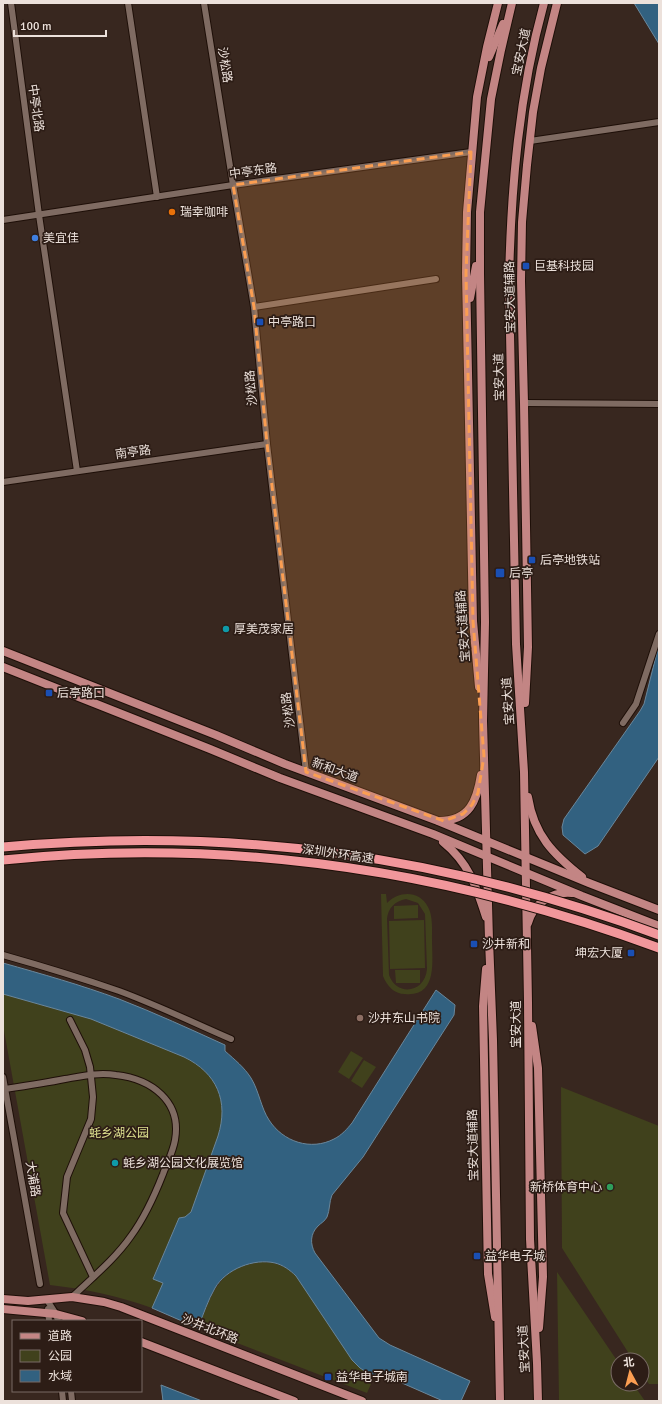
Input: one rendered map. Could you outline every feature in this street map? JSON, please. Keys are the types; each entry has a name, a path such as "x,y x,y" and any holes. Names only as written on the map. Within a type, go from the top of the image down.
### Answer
{"highway":[{"name":"深圳外环高速","path":"3,847 74,841 159,840 244,843 322,851 392,861 497,884 573,905 659,935"},
{"name":"深圳外环高速","path":"3,860 89,854 173,853 250,856 320,864 411,878 494,896 596,926 659,948"}],"main road":[{"name":"宝安大道辅路","path":"483,721 473,621 467,316 467,212 471,152 478,97 482,72 498,3"},
{"path":"482,72 512,3"},
{"name":"宝安大道","path":"500,1401 494,1040 489,940 483,721 485,622 480,212 491,99 512,3"},
{"name":"宝安大道","path":"539,1401 530,1239 524,772 516,644 508,281 514,164 529,65 544,3"},
{"name":"宝安大道辅路","path":"523,738 528,647 521,281 523,207 530,141 541,68 557,3"},
{"path":"508,281 523,207"},
{"path":"467,316 480,244"},
{"name":"新和大道","path":"3,650 306,772 438,821 659,910"},
{"path":"3,667 280,778 433,834 582,896 659,926"},
{"path":"438,821 457,818 472,805 478,793 484,756"},
{"path":"524,772 529,806 541,836 557,856 589,883"},
{"path":"433,834 442,840 457,855 470,872 478,891 489,928"},
{"path":"526,928 535,908 553,895 568,893 582,896"},
{"path":"528,1002 538,1068 543,1277 537,1363"},
{"name":"沙井北环路","path":"3,1300 47,1300 60,1297 72,1297 104,1302 362,1401"},
{"path":"3,1309 75,1320"},
{"path":"142,1342 294,1401"},
{"path":"496,1401 500,1386"}],"street":[{"name":"中亭北路","path":"11,3 39,215 77,471"},
{"path":"128,3 157,197"},
{"name":"沙松路","path":"204,3 254,307 267,444 306,772"},
{"path":"530,141 659,122"},
{"name":"中亭东路","path":"3,220 233,185 471,152"},
{"path":"254,307 436,279"},
{"path":"524,403 659,404"},
{"name":"南亭路","path":"3,482 267,444"},
{"path":"622,723 636,704 659,634"},
{"path":"3,955 64,973 120,992 175,1014 231,1040"},
{"path":"70,1020 85,1050 92,1075 93,1097 91,1119 67,1177 63,1213 93,1277"},
{"path":"5,1089 92,1075 116,1075 136,1079 151,1085 163,1096 170,1106 174,1117 176,1132 173,1148 146,1214 122,1248 72,1297"},
{"name":"大浦路","path":"3,1076 40,1284"},
{"path":"47,1300 53,1317"}],"highlighted area":[{"path":"471,152 466,273 473,621 484,756 478,793 472,805 463,814 444,821 306,772 267,444 254,307 233,185"}],"green space":[{"path":"381,894 386,894 387,903 397,896 409,894 414,895 424,901 430,911 432,928 432,967 428,984 423,990 416,993 401,994 391,989 383,976","holes":["406,899 418,903 425,914 427,969 425,977 421,983 416,987 404,989 398,987 389,975 387,919 389,912 395,903"]},
{"path":"418,905 418,918 394,919 394,906"},
{"path":"424,920 425,968 390,969 389,921"},
{"path":"395,970 420,970 420,983 396,983"},
{"name":"蚝乡湖公园","path":"3,994 91,1019 184,1057 205,1071 218,1089 222,1111 218,1136 191,1212 185,1217 179,1218 153,1278 163,1283 152,1308 102,1294 50,1285 3,1025"},
{"path":"351,1051 363,1058 349,1079 338,1072"},
{"path":"364,1060 376,1067 362,1088 351,1081"},
{"name":"新桥体育中心","path":"561,1087 659,1126 659,1384 650,1384 650,1352 628,1352 562,1248"},
{"path":"261,1262 280,1265 296,1276 352,1360 360,1368 374,1377 367,1393 198,1328 213,1293 226,1276 246,1265"},
{"path":"557,1272 611,1352 610,1352 610,1392 639,1392 645,1401 559,1401"}],"water":[{"path":"634,3 659,3 659,44"},
{"path":"659,644 659,757 598,846 585,854 563,835 562,827 564,819 644,704"},
{"path":"3,963 76,984 119,999 159,1015 225,1045 225,1051 251,1078 266,1115 275,1128 290,1139 307,1144 325,1143 334,1139 342,1134 352,1123 436,990 455,1005 454,1015 363,1157 332,1195 327,1217 313,1232 312,1246 315,1253 379,1338 390,1345 470,1381 461,1401 443,1401 377,1372 374,1377 360,1368 352,1360 296,1276 286,1268 275,1263 258,1262 241,1266 226,1275 212,1293 198,1328 152,1308 163,1283 153,1279 179,1218 185,1217 191,1212 218,1136 222,1111 218,1089 205,1071 184,1057 91,1019 3,994"},
{"path":"161,1385 202,1401 163,1401"}],"place":[{"name":"瑞幸咖啡","path":"172,212"},
{"name":"美宜佳","path":"35,238"},
{"name":"巨基科技园","path":"526,266"},
{"name":"中亭路口","path":"260,322"},
{"name":"后亭地铁站","path":"532,560"},
{"name":"后亭","path":"500,573"},
{"name":"厚美茂家居","path":"226,629"},
{"name":"后亭路口","path":"49,693"},
{"name":"沙井新和","path":"474,944"},
{"name":"坤宏大厦","path":"631,953"},
{"name":"沙井东山书院","path":"360,1018"},
{"name":"蚝乡湖公园文化展览馆","path":"115,1163"},
{"name":"新桥体育中心","path":"610,1187"},
{"name":"益华电子城","path":"477,1256"},
{"name":"益华电子城南","path":"328,1377"}]}
